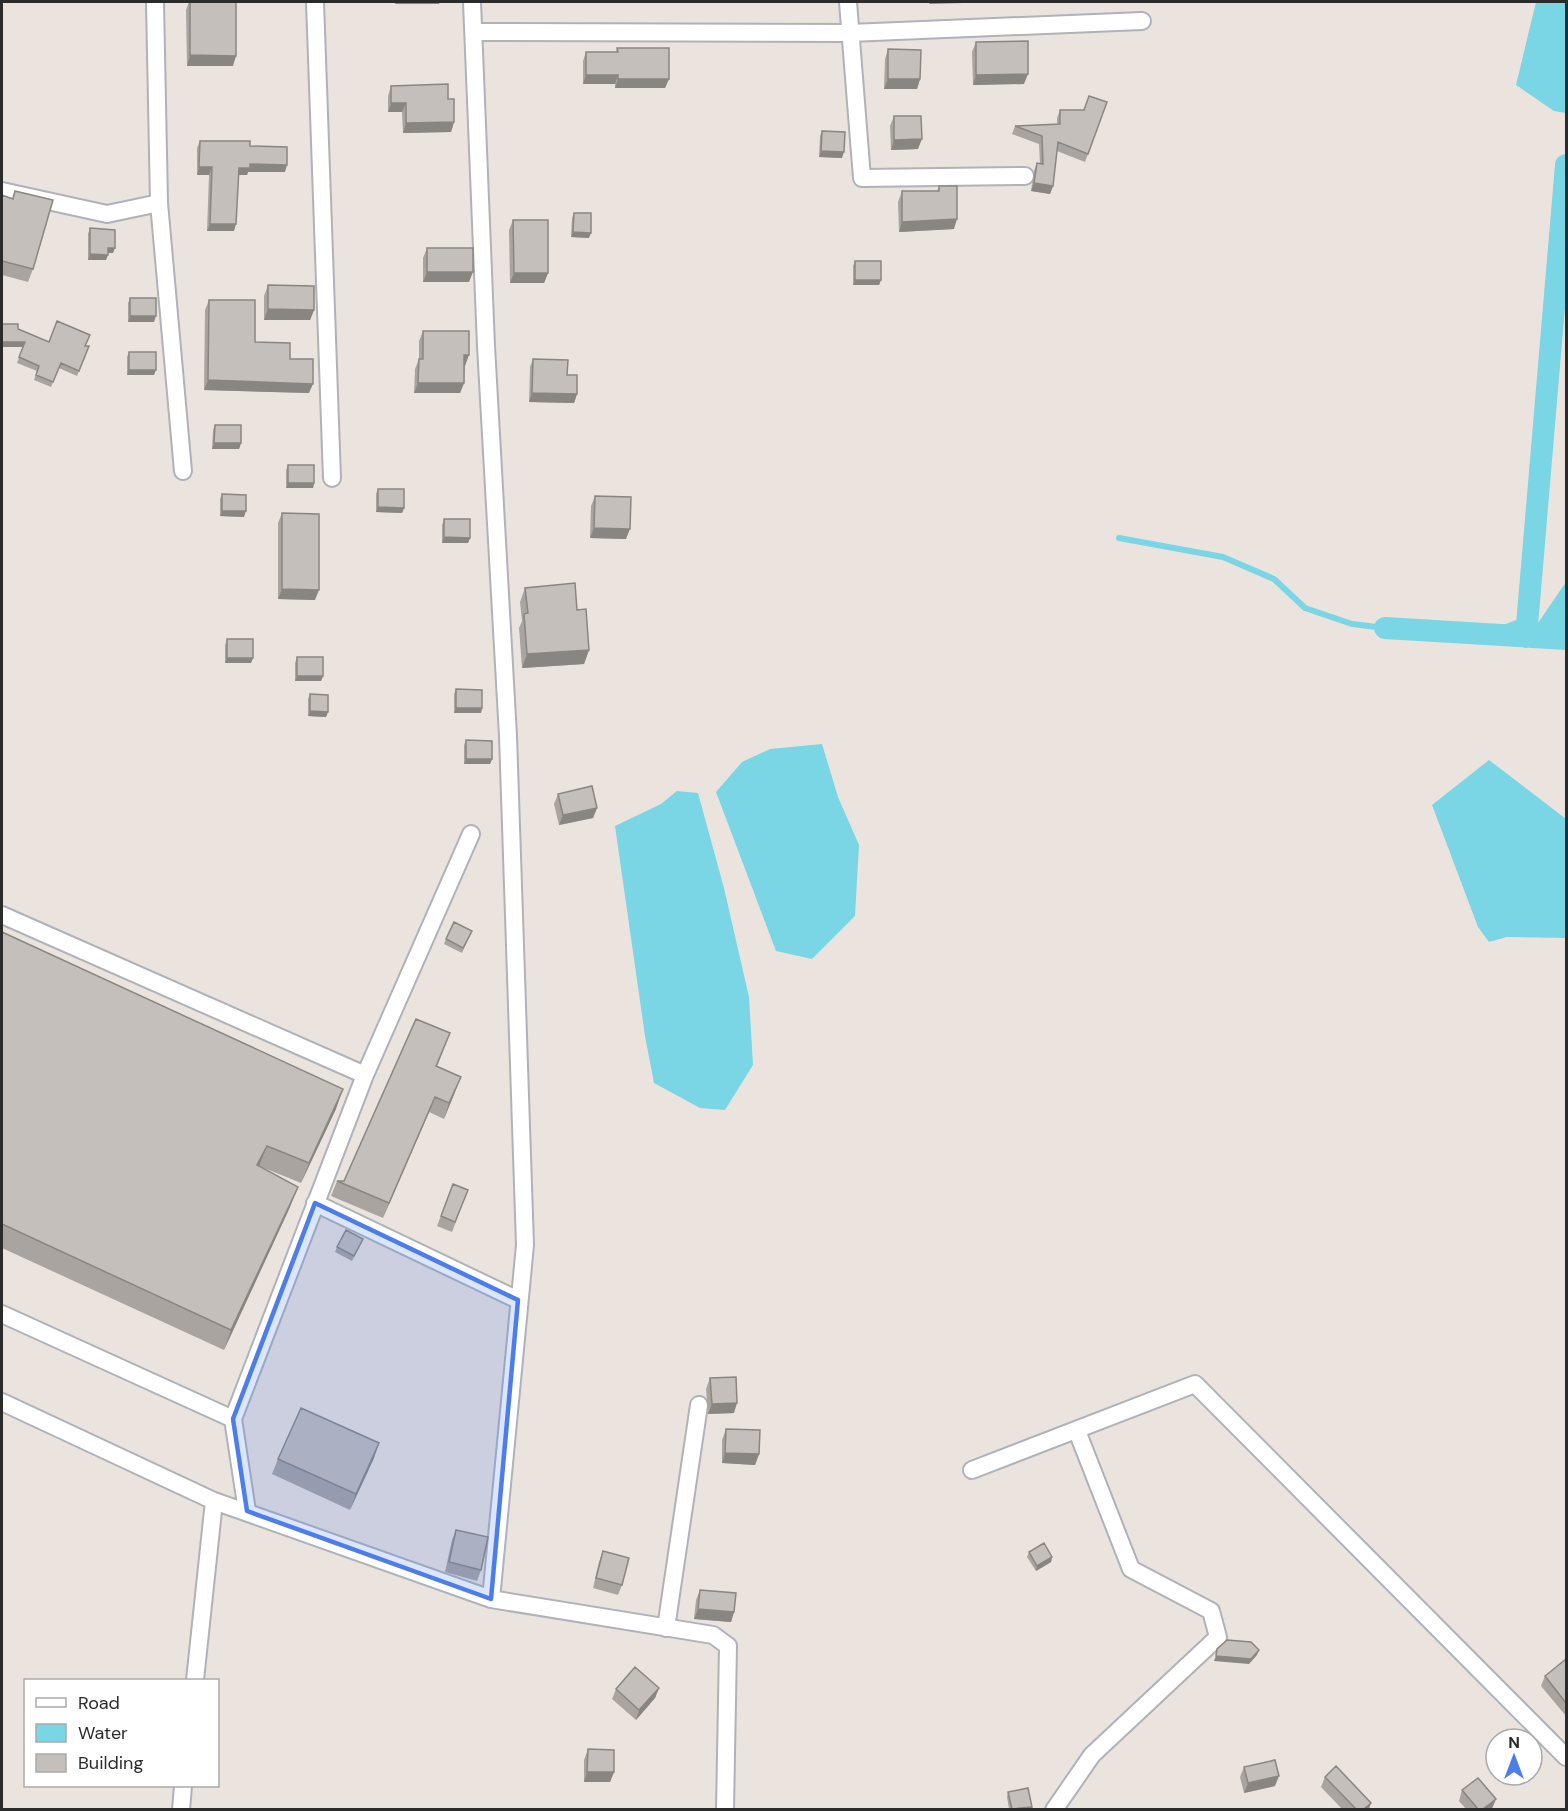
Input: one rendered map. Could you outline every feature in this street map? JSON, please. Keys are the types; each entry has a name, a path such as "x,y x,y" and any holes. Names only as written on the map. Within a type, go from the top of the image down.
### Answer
{"street":[{"path":"155,2 159,203 183,471"},
{"path":"315,2 332,478"},
{"path":"472,2 476,32 486,346 509,748 525,1245 491,1599"},
{"path":"848,2 861,178 1024,176"},
{"path":"476,32 850,33 1142,21"},
{"path":"2,191 107,214 159,203"},
{"path":"247,1511 233,1419 365,1075 471,834"},
{"path":"2,915 365,1075"},
{"path":"315,1203 518,1300"},
{"path":"2,1314 233,1419"},
{"path":"972,1470 1195,1384 1566,1757"},
{"path":"2,1402 214,1501 491,1599 713,1635 728,1646 725,1809"},
{"path":"666,1628 699,1404"},
{"path":"1054,1809 1092,1755 1218,1636 1211,1611 1131,1569 1077,1431"},
{"path":"195,1679 214,1501"},
{"path":"181,1809 183,1787"}],"highlighted area":[{"path":"315,1203 518,1300 491,1599 247,1511 233,1419"}],"water":[{"path":"1536,2 1566,2 1566,113 1554,111 1516,85"},
{"path":"1566,582 1566,648 1503,643 1503,625 1522,618 1538,623"},
{"path":"822,744 838,797 859,845 855,916 812,959 776,951 716,792 742,762 770,749"},
{"path":"1489,760 1566,819 1566,938 1507,937 1489,942 1478,927 1432,805"},
{"path":"677,791 698,793 724,888 749,997 753,1065 725,1110 700,1108 654,1083 645,1036 615,826 661,804"}],"building":[{"path":"190,2 236,2 236,56 190,55"},
{"path":"1028,41 1028,74 976,75 976,42"},
{"path":"617,48 669,48 669,79 618,79 618,75 586,75 586,52 618,52"},
{"path":"888,49 921,50 920,79 888,79"},
{"path":"448,84 448,99 454,99 454,122 406,123 406,103 391,103 391,86"},
{"path":"1089,96 1107,102 1088,154 1058,142 1053,186 1034,183 1037,163 1043,164 1042,136 1015,126 1060,124 1060,110 1084,110"},
{"path":"894,116 921,116 922,139 894,140"},
{"path":"822,131 845,132 844,152 821,151"},
{"path":"200,141 250,141 250,146 287,147 287,165 250,164 250,168 239,168 236,224 210,224 212,167 199,167"},
{"path":"939,186 957,186 957,219 902,222 902,191 939,191"},
{"path":"15,191 53,200 33,269 2,261 2,195 13,199"},
{"path":"574,213 591,213 591,233 573,232"},
{"path":"513,220 548,220 548,273 514,273"},
{"path":"90,228 115,230 115,248 108,248 108,255 90,254"},
{"path":"427,248 473,248 473,272 427,272"},
{"path":"855,261 881,261 881,280 855,280"},
{"path":"268,285 314,286 314,310 268,309"},
{"path":"130,298 156,298 156,316 130,316"},
{"path":"209,300 255,300 255,342 290,343 290,359 313,359 313,384 208,380"},
{"path":"57,321 90,335 85,346 89,346 79,371 61,363 53,382 36,375 39,366 19,357 25,342 2,342 2,324 18,324 18,329 49,342"},
{"path":"423,331 469,331 469,355 464,355 464,383 418,383 419,359 423,359"},
{"path":"129,352 156,352 156,370 129,370"},
{"path":"533,359 568,360 567,375 577,375 577,394 532,393"},
{"path":"215,425 241,425 241,443 214,443"},
{"path":"288,465 314,465 314,483 288,483"},
{"path":"378,489 404,489 404,508 378,507"},
{"path":"222,494 246,495 246,511 222,511"},
{"path":"595,496 631,497 630,529 594,528"},
{"path":"282,513 319,514 319,590 282,589"},
{"path":"444,519 470,519 470,538 444,537"},
{"path":"575,583 577,610 586,609 589,650 527,654 524,614 528,613 525,588"},
{"path":"227,639 253,639 253,658 227,658"},
{"path":"297,657 323,657 323,676 297,676"},
{"path":"456,689 482,690 482,708 456,708"},
{"path":"310,694 328,695 328,712 310,711"},
{"path":"466,740 492,741 492,759 466,759"},
{"path":"592,786 597,808 563,815 558,794"},
{"path":"454,922 472,931 463,948 446,939"},
{"path":"2,932 343,1089 309,1163 267,1146 257,1165 298,1187 231,1330 2,1224"},
{"path":"416,1019 450,1033 436,1066 461,1077 449,1103 435,1097 389,1203 337,1181 344,1181"},
{"path":"453,1184 468,1190 455,1222 441,1216"},
{"path":"346,1230 363,1239 354,1256 337,1247"},
{"path":"736,1377 737,1403 712,1404 710,1378"},
{"path":"301,1408 379,1443 356,1494 278,1459"},
{"path":"726,1429 760,1430 759,1454 725,1453"},
{"path":"456,1530 488,1537 481,1570 449,1562"},
{"path":"1044,1543 1052,1557 1037,1566 1029,1552"},
{"path":"603,1551 629,1558 622,1585 596,1578"},
{"path":"700,1590 736,1593 734,1612 698,1609"},
{"path":"1227,1640 1251,1642 1259,1650 1251,1659 1216,1656 1217,1649"},
{"path":"1566,1659 1566,1703 1545,1676"},
{"path":"635,1667 659,1688 639,1710 616,1689"},
{"path":"588,1749 614,1750 614,1772 587,1772"},
{"path":"1275,1760 1279,1776 1248,1783 1244,1767"},
{"path":"1336,1766 1371,1803 1364,1809 1356,1809 1325,1777"},
{"path":"1478,1778 1496,1799 1483,1809 1478,1809 1462,1790"},
{"path":"1028,1788 1032,1807 1012,1809 1008,1792"}],"waterway":[{"path":"1526,637 1566,165"},
{"path":"1119,538 1223,557 1274,579 1305,608 1352,624 1385,628"},
{"path":"1385,628 1566,639"}]}
